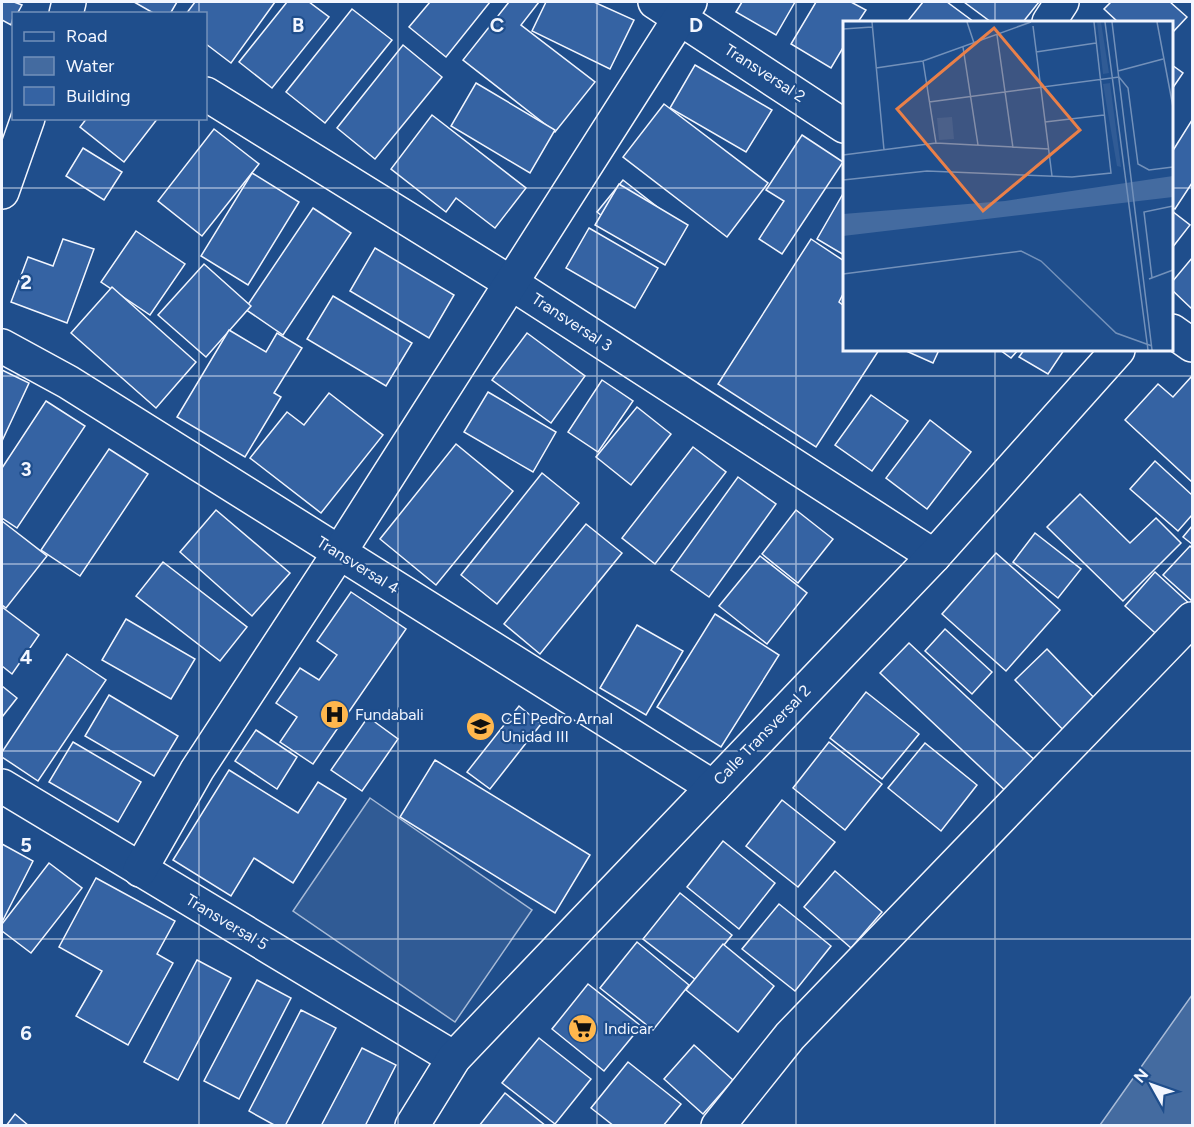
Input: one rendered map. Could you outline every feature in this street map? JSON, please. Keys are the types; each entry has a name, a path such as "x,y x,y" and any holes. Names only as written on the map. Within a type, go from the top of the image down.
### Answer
{"street":[{"path":"1050,21 1062,2"},
{"path":"140,870 197,770 511,283 675,7"},
{"name":"Transversal 2","path":"675,7 843,125"},
{"name":"Transversal 3","path":"207,95 511,283 934,556"},
{"path":"2,192 27,120"},
{"path":"1173,331 1192,345"},
{"name":"Transversal 4","path":"2,346 68,382 713,787"},
{"name":"Calle Transversal 2","path":"412,1125 454,1058 934,556 1118,351"},
{"path":"718,1125 790,1036 1192,619"},
{"name":"Transversal 5","path":"2,786 454,1058"}],"shaded area":[{"path":"370,798 532,910 455,1022 293,911"}],"water":[{"path":"1192,995 1192,1125 1100,1125"}],"building":[{"path":"2,2 22,5 18,12 12,12 11,25 2,20"},
{"path":"134,2 177,2 171,12 152,12"},
{"path":"195,2 275,2 231,63 207,45 207,12 188,12"},
{"path":"287,2 309,2 329,17 272,88 239,62"},
{"path":"430,2 490,2 446,57 409,27"},
{"path":"509,2 539,2 521,25 595,82 555,132 463,60"},
{"path":"546,2 594,2 634,20 610,69 532,31"},
{"path":"742,2 795,2 776,35 736,12"},
{"path":"816,2 851,2 866,10 859,21 843,21 843,48 831,68 791,44"},
{"path":"923,2 947,2 973,21 908,21"},
{"path":"964,2 1039,2 1024,21 990,21"},
{"path":"1111,2 1170,2 1187,17 1173,32 1173,21 1117,21 1104,9"},
{"path":"352,9 392,40 325,123 286,92"},
{"path":"403,45 442,77 375,159 337,128"},
{"path":"695,65 772,110 746,152 670,108"},
{"path":"1173,66 1183,73 1173,88"},
{"path":"476,83 555,130 530,173 451,126"},
{"path":"664,104 768,183 727,237 623,157"},
{"path":"432,115 526,188 495,228 456,198 446,212 391,169"},
{"path":"85,120 156,120 124,162 80,127"},
{"path":"1192,120 1192,183 1175,209 1173,208 1173,150"},
{"path":"214,129 259,164 202,236 158,201"},
{"path":"802,135 843,162 782,254 759,239 784,201 766,190"},
{"path":"83,148 122,172 104,200 66,176"},
{"path":"252,173 299,202 248,285 201,256"},
{"path":"623,180 670,217 644,250 597,212"},
{"path":"619,184 688,225 665,265 595,225"},
{"path":"843,194 843,254 817,239"},
{"path":"313,208 351,233 283,335 245,309"},
{"path":"1173,212 1190,225 1173,247"},
{"path":"589,228 658,268 635,308 566,268"},
{"path":"136,231 185,264 150,315 101,282"},
{"path":"63,239 94,249 67,323 11,302 28,257 53,266"},
{"path":"811,239 843,260 843,294 839,302 843,305 843,351 878,351 816,447 718,384"},
{"path":"375,248 454,295 429,338 350,291"},
{"path":"1192,258 1192,309 1173,291 1173,281"},
{"path":"204,264 251,306 206,357 158,315"},
{"path":"112,287 196,362 156,408 71,333"},
{"path":"333,296 412,343 386,386 307,339"},
{"path":"229,330 266,352 277,333 302,348 274,393 281,397 245,457 177,417"},
{"path":"527,333 585,376 551,423 492,380"},
{"path":"906,351 939,351 933,363"},
{"path":"1001,351 1017,351 1011,358"},
{"path":"1023,351 1063,351 1048,374 1019,357"},
{"path":"2,370 29,383 2,441"},
{"path":"1192,376 1192,482 1125,420 1158,384 1173,397"},
{"path":"602,380 633,401 598,452 568,432"},
{"path":"488,392 556,432 533,472 464,432"},
{"path":"329,393 383,435 321,513 250,458 287,412 304,425"},
{"path":"871,395 908,421 872,471 835,445"},
{"path":"46,401 85,426 17,528 2,518 2,468"},
{"path":"637,407 671,434 631,485 596,457"},
{"path":"930,420 971,452 927,509 886,478"},
{"path":"456,444 513,491 436,585 380,539"},
{"path":"693,447 726,472 655,564 622,538"},
{"path":"109,449 148,474 80,576 41,550"},
{"path":"1155,461 1192,495 1192,515 1178,531 1130,489"},
{"path":"542,473 579,503 497,604 461,575"},
{"path":"738,477 776,504 709,597 671,570"},
{"path":"1080,494 1130,543 1156,518 1181,543 1123,601 1047,527"},
{"path":"216,510 290,573 252,616 180,552"},
{"path":"796,510 833,539 798,583 762,554"},
{"path":"2,521 47,556 6,608 2,605"},
{"path":"586,524 622,553 540,654 504,624"},
{"path":"1192,526 1192,544 1183,537"},
{"path":"1035,533 1081,569 1058,598 1013,562"},
{"path":"1190,546 1192,548 1192,601 1163,575"},
{"path":"996,553 1060,610 1006,671 942,614"},
{"path":"760,556 807,593 767,644 719,606"},
{"path":"163,562 247,627 220,661 136,596"},
{"path":"1155,572 1192,606 1163,640 1125,606"},
{"path":"351,592 406,629 313,764 280,742 297,717 276,703 300,668 319,680 337,655 317,641"},
{"path":"2,607 39,635 12,674 2,666"},
{"path":"715,614 779,655 721,747 657,707"},
{"path":"126,619 195,659 171,699 102,660"},
{"path":"637,625 683,651 646,715 600,688"},
{"path":"945,629 992,672 972,694 925,651"},
{"path":"909,643 1039,764 1010,795 880,673"},
{"path":"1047,649 1102,706 1070,737 1015,680"},
{"path":"67,654 106,680 38,781 2,757 2,752"},
{"path":"2,686 17,698 2,717"},
{"path":"866,692 919,734 882,779 830,738"},
{"path":"109,695 178,736 154,776 85,736"},
{"path":"519,706 541,724 490,789 467,772"},
{"path":"368,717 398,739 362,791 331,770"},
{"path":"256,730 297,757 277,789 235,761"},
{"path":"73,742 141,782 118,822 49,782"},
{"path":"829,742 882,784 845,830 793,788"},
{"path":"925,743 977,785 941,831 888,788"},
{"path":"435,760 590,855 555,913 400,817"},
{"path":"229,770 298,813 318,782 346,799 293,883 254,858 231,896 173,860"},
{"path":"782,800 835,842 798,887 746,846"},
{"path":"723,841 775,883 739,929 687,887"},
{"path":"2,844 33,861 2,922"},
{"path":"49,863 82,888 31,953 2,931 2,924"},
{"path":"835,871 882,912 851,948 804,907"},
{"path":"96,878 175,921 157,954 173,963 128,1045 76,1016 102,971 59,947"},
{"path":"680,893 732,935 696,980 643,939"},
{"path":"779,904 831,946 795,991 742,949"},
{"path":"637,942 689,985 653,1030 600,988"},
{"path":"723,944 774,986 738,1032 686,990"},
{"path":"197,960 231,978 178,1080 144,1062"},
{"path":"257,980 291,998 239,1099 204,1081"},
{"path":"588,984 641,1026 604,1071 552,1029"},
{"path":"301,1010 336,1028 285,1126 276,1126 249,1111"},
{"path":"539,1038 591,1079 555,1124 502,1083"},
{"path":"694,1045 733,1080 703,1114 664,1079"},
{"path":"362,1048 396,1065 365,1126 321,1126"},
{"path":"628,1062 681,1104 663,1126 614,1126 591,1108"},
{"path":"505,1093 546,1126 479,1126"},
{"path":"15,1114 29,1126 6,1126"}],"place":[{"name":"Fundabali","path":"334,714"},
{"name":"CEI Pedro Arnal Unidad III","path":"480,727"},
{"name":"Indicar","path":"583,1028"}]}
